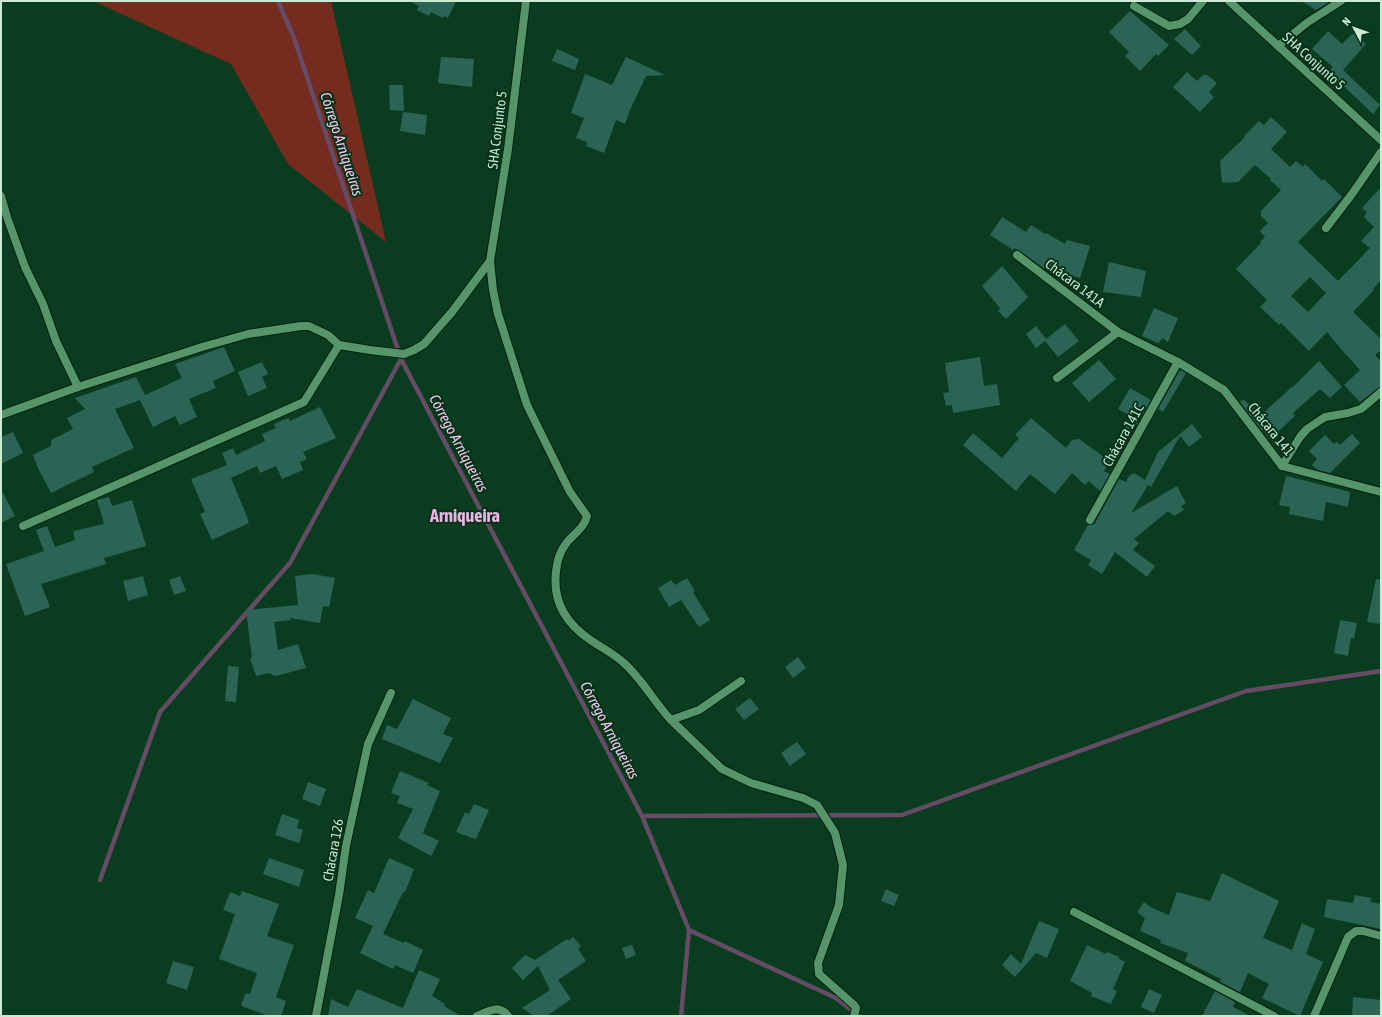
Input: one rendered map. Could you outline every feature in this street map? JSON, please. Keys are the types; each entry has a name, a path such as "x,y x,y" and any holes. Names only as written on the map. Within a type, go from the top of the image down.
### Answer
{"street":[{"name":"SHA Conjunto 5","path":"490,262 508,149 526,1"},
{"path":"1134,6 1169,26 1180,24 1188,19 1203,1"},
{"name":"SHA Conjunto 5","path":"1229,1 1381,140"},
{"path":"1278,46 1308,22 1341,1"},
{"path":"1326,228 1381,152"},
{"path":"1,196 25,267 42,304 56,341 78,387"},
{"name":"Chácara 141A","path":"1017,255 1118,332 1178,362"},
{"path":"1,415 78,387 202,347 248,334 309,326 328,334 339,345 404,354 424,344 452,312 490,262"},
{"path":"490,262 493,290 498,314 527,405 563,479 587,516 586,522 561,553 557,565 557,596 562,612 573,627 625,663 671,720 722,769 751,783 803,798 817,805 835,833 843,865 839,905 818,963 819,974 854,1005 856,1008 854,1016"},
{"path":"1057,378 1118,332"},
{"path":"23,526 304,402 339,345"},
{"name":"Chácara 141","path":"1178,362 1224,390 1282,466 1381,492"},
{"name":"Chácara 141C","path":"1090,520 1178,362"},
{"path":"1282,466 1300,437 1307,429 1326,417 1348,413 1361,408 1381,392"},
{"path":"671,720 699,710 741,681"},
{"name":"Chácara 126","path":"316,1016 339,895 346,846 368,744 391,693"},
{"path":"1074,912 1274,1016"},
{"path":"1314,1016 1348,937 1356,931 1363,931 1381,936"},
{"path":"477,1016 496,1009 505,1012 508,1016"}],"shaded area":[{"path":"93,1 331,1 386,242 288,164 231,64"}],"building":[{"path":"409,1 456,1 448,18 444,16 443,18 431,12 429,16 417,10 419,6"},
{"path":"1301,1 1331,1 1316,10"},
{"path":"1130,11 1169,45 1158,56 1156,54 1140,71 1125,56 1129,52 1109,32"},
{"path":"1185,29 1201,46 1192,55 1174,39"},
{"path":"1328,31 1342,44 1352,34 1354,34 1366,44 1343,70 1380,105 1373,114 1329,72 1333,67 1312,49"},
{"path":"557,49 579,59 575,70 552,61"},
{"path":"441,57 474,59 472,87 438,83"},
{"path":"626,57 665,75 646,76 625,124 616,120 604,153 586,146 587,142 576,138 584,118 571,113 585,74 612,85"},
{"path":"1187,72 1197,81 1203,75 1207,75 1217,83 1209,92 1214,97 1200,112 1173,87"},
{"path":"389,85 403,85 404,111 390,110"},
{"path":"403,112 427,115 425,135 400,131"},
{"path":"1271,117 1287,132 1271,149 1290,167 1296,161 1303,167 1305,164 1322,181 1324,179 1342,197 1298,242 1338,281 1370,248 1361,241 1374,227 1364,217 1367,212 1362,208 1381,187 1381,280 1373,289 1374,290 1353,312 1381,339 1381,350 1375,355 1381,361 1381,386 1360,402 1344,385 1360,370 1327,332 1309,351 1281,323 1279,325 1260,307 1267,300 1236,269 1265,237 1260,231 1268,223 1261,216 1261,211 1281,190 1255,165 1238,182 1222,183 1220,161 1259,121 1264,125","holes":["1310,277 1326,293 1308,312 1291,296"]},
{"path":"1002,217 1026,232 1031,225 1065,244 1067,240 1090,246 1080,278 1050,268 1048,271 1020,251 1014,248 1013,250 990,235"},
{"path":"1109,262 1146,271 1141,297 1103,292"},
{"path":"1002,266 1028,297 1006,319 998,311 1000,308 982,286"},
{"path":"1154,308 1178,318 1168,342 1163,338 1158,343 1142,336"},
{"path":"1065,324 1079,341 1058,357 1045,341 1036,348 1026,334 1036,326 1046,339"},
{"path":"224,347 235,371 213,381 216,388 189,399 197,417 180,425 175,416 153,427 140,400 115,409 134,448 92,467 94,472 51,493 33,455 51,446 51,440 73,429 67,418 85,409 75,398 136,377 145,395 182,378 175,364"},
{"path":"980,357 984,386 997,384 1000,405 953,413 952,405 946,406 943,393 949,392 945,363"},
{"path":"1099,360 1116,379 1089,402 1072,383"},
{"path":"1319,361 1342,387 1330,398 1320,389 1293,413 1295,416 1270,439 1240,402 1243,399 1261,415 1293,387"},
{"path":"262,362 268,374 262,377 267,388 248,396 238,372"},
{"path":"1180,370 1186,373 1163,412 1158,409"},
{"path":"1130,388 1151,400 1130,436 1118,452 1113,449 1130,416 1118,409"},
{"path":"320,407 336,438 303,452 307,459 300,462 303,470 282,479 276,466 260,473 257,466 231,478 249,523 212,540 200,514 205,512 191,479 227,465 222,453 233,448 236,455 265,441 262,434 276,428 274,424 288,418 290,421"},
{"path":"1031,418 1066,448 1072,440 1079,439 1111,462 1104,471 1110,474 1100,491 1089,481 1085,485 1072,473 1055,494 1030,474 1016,491 963,445 973,433 1002,458 1019,438 1015,435"},
{"path":"1192,424 1202,437 1189,447 1180,436 1151,487 1148,485 1131,513 1177,486 1186,503 1181,506 1184,510 1174,516 1168,511 1134,539 1139,543 1133,550 1155,566 1147,577 1115,552 1102,574 1088,565 1091,560 1074,550 1088,525 1095,523 1119,479 1126,482 1129,476 1134,473 1145,480 1158,452"},
{"path":"13,432 23,453 1,464 1,437"},
{"path":"1352,434 1360,443 1330,473 1318,470 1312,465 1317,459 1309,451 1325,435 1334,444 1337,442 1340,445"},
{"path":"1286,476 1350,492 1348,507 1326,502 1323,521 1289,514 1290,507 1279,505"},
{"path":"1,489 15,516 1,523"},
{"path":"109,497 112,506 132,500 146,546 104,558 106,564 41,584 50,607 25,616 6,564 44,551 36,530 47,526 55,547 75,540 73,531 104,524 97,500"},
{"path":"313,574 335,578 329,607 323,606 320,623 290,618 291,620 274,622 278,650 298,644 306,668 276,676 268,673 256,676 250,658 252,658 246,610 298,605 295,576"},
{"path":"143,576 148,595 128,601 123,581"},
{"path":"180,576 186,591 174,595 169,580"},
{"path":"687,578 695,591 693,592 710,620 699,627 681,600 669,607 658,588 671,580 675,585"},
{"path":"1376,579 1381,580 1381,624 1367,622"},
{"path":"1340,620 1357,623 1354,638 1351,638 1348,656 1334,653"},
{"path":"798,657 806,668 793,678 785,667"},
{"path":"228,666 239,667 236,702 225,701"},
{"path":"750,698 759,709 744,720 735,709"},
{"path":"413,699 451,718 443,734 453,738 440,763 382,739 387,725 397,729"},
{"path":"797,742 806,754 790,766 781,753"},
{"path":"400,771 429,783 427,785 440,791 423,833 439,841 431,856 398,838 413,809 397,803 400,796 391,793"},
{"path":"308,782 326,789 320,806 302,799"},
{"path":"474,804 489,810 476,839 456,832 465,812 469,814"},
{"path":"282,814 299,820 297,828 303,830 299,843 275,835"},
{"path":"269,858 304,870 299,887 263,874"},
{"path":"389,858 414,869 405,892 403,892 383,934 404,943 405,941 423,950 413,973 395,965 393,969 360,953 373,926 355,918 368,890 374,893"},
{"path":"1222,873 1279,901 1263,938 1292,950 1302,923 1315,929 1306,954 1323,962 1300,1016 1262,998 1269,984 1248,973 1240,992 1220,982 1221,979 1185,961 1188,953 1160,943 1161,940 1140,931 1145,918 1137,912 1144,902 1152,908 1169,915 1177,892 1210,901"},
{"path":"886,889 899,895 894,906 881,901"},
{"path":"242,891 279,904 267,936 294,945 276,997 286,1001 281,1016 268,1016 242,1006 241,1005 246,993 250,994 257,973 219,959 235,914 223,910 230,892 240,896"},
{"path":"1355,895 1372,898 1370,902 1381,904 1381,929 1324,917 1327,899 1353,903"},
{"path":"1039,921 1059,929 1047,958 1036,953 1015,977 1002,965 1011,954 1021,964"},
{"path":"573,937 581,946 578,949 586,961 558,980 571,999 547,1016 534,1016 522,1008 550,990 538,966 523,980 512,968 525,955 535,960 567,939 568,941"},
{"path":"632,945 636,955 626,959 622,948"},
{"path":"1087,945 1106,954 1107,952 1119,957 1118,958 1125,962 1113,989 1117,991 1111,1004 1091,996 1092,993 1070,981"},
{"path":"173,961 194,967 187,990 166,983"},
{"path":"419,970 440,979 432,996 445,1004 444,1006 461,1016 328,1016 331,999 348,1007 357,989 403,1008"},
{"path":"1149,989 1162,995 1154,1013 1141,1007"},
{"path":"1215,991 1235,1002 1233,1007 1250,1016 1202,1016"},
{"path":"1353,997 1381,1000 1381,1016 1352,1016"}],"waterway":[{"name":"Córrego Arniqueiras","path":"278,1 294,38 401,359 642,816 689,930 681,1016"},
{"path":"100,880 160,712 290,563 401,359"},
{"path":"642,816 902,815 1246,691 1381,671"},
{"path":"689,930 836,998 859,1016"}],"district":[{"name":"Arniqueira","path":"465,515"}]}
